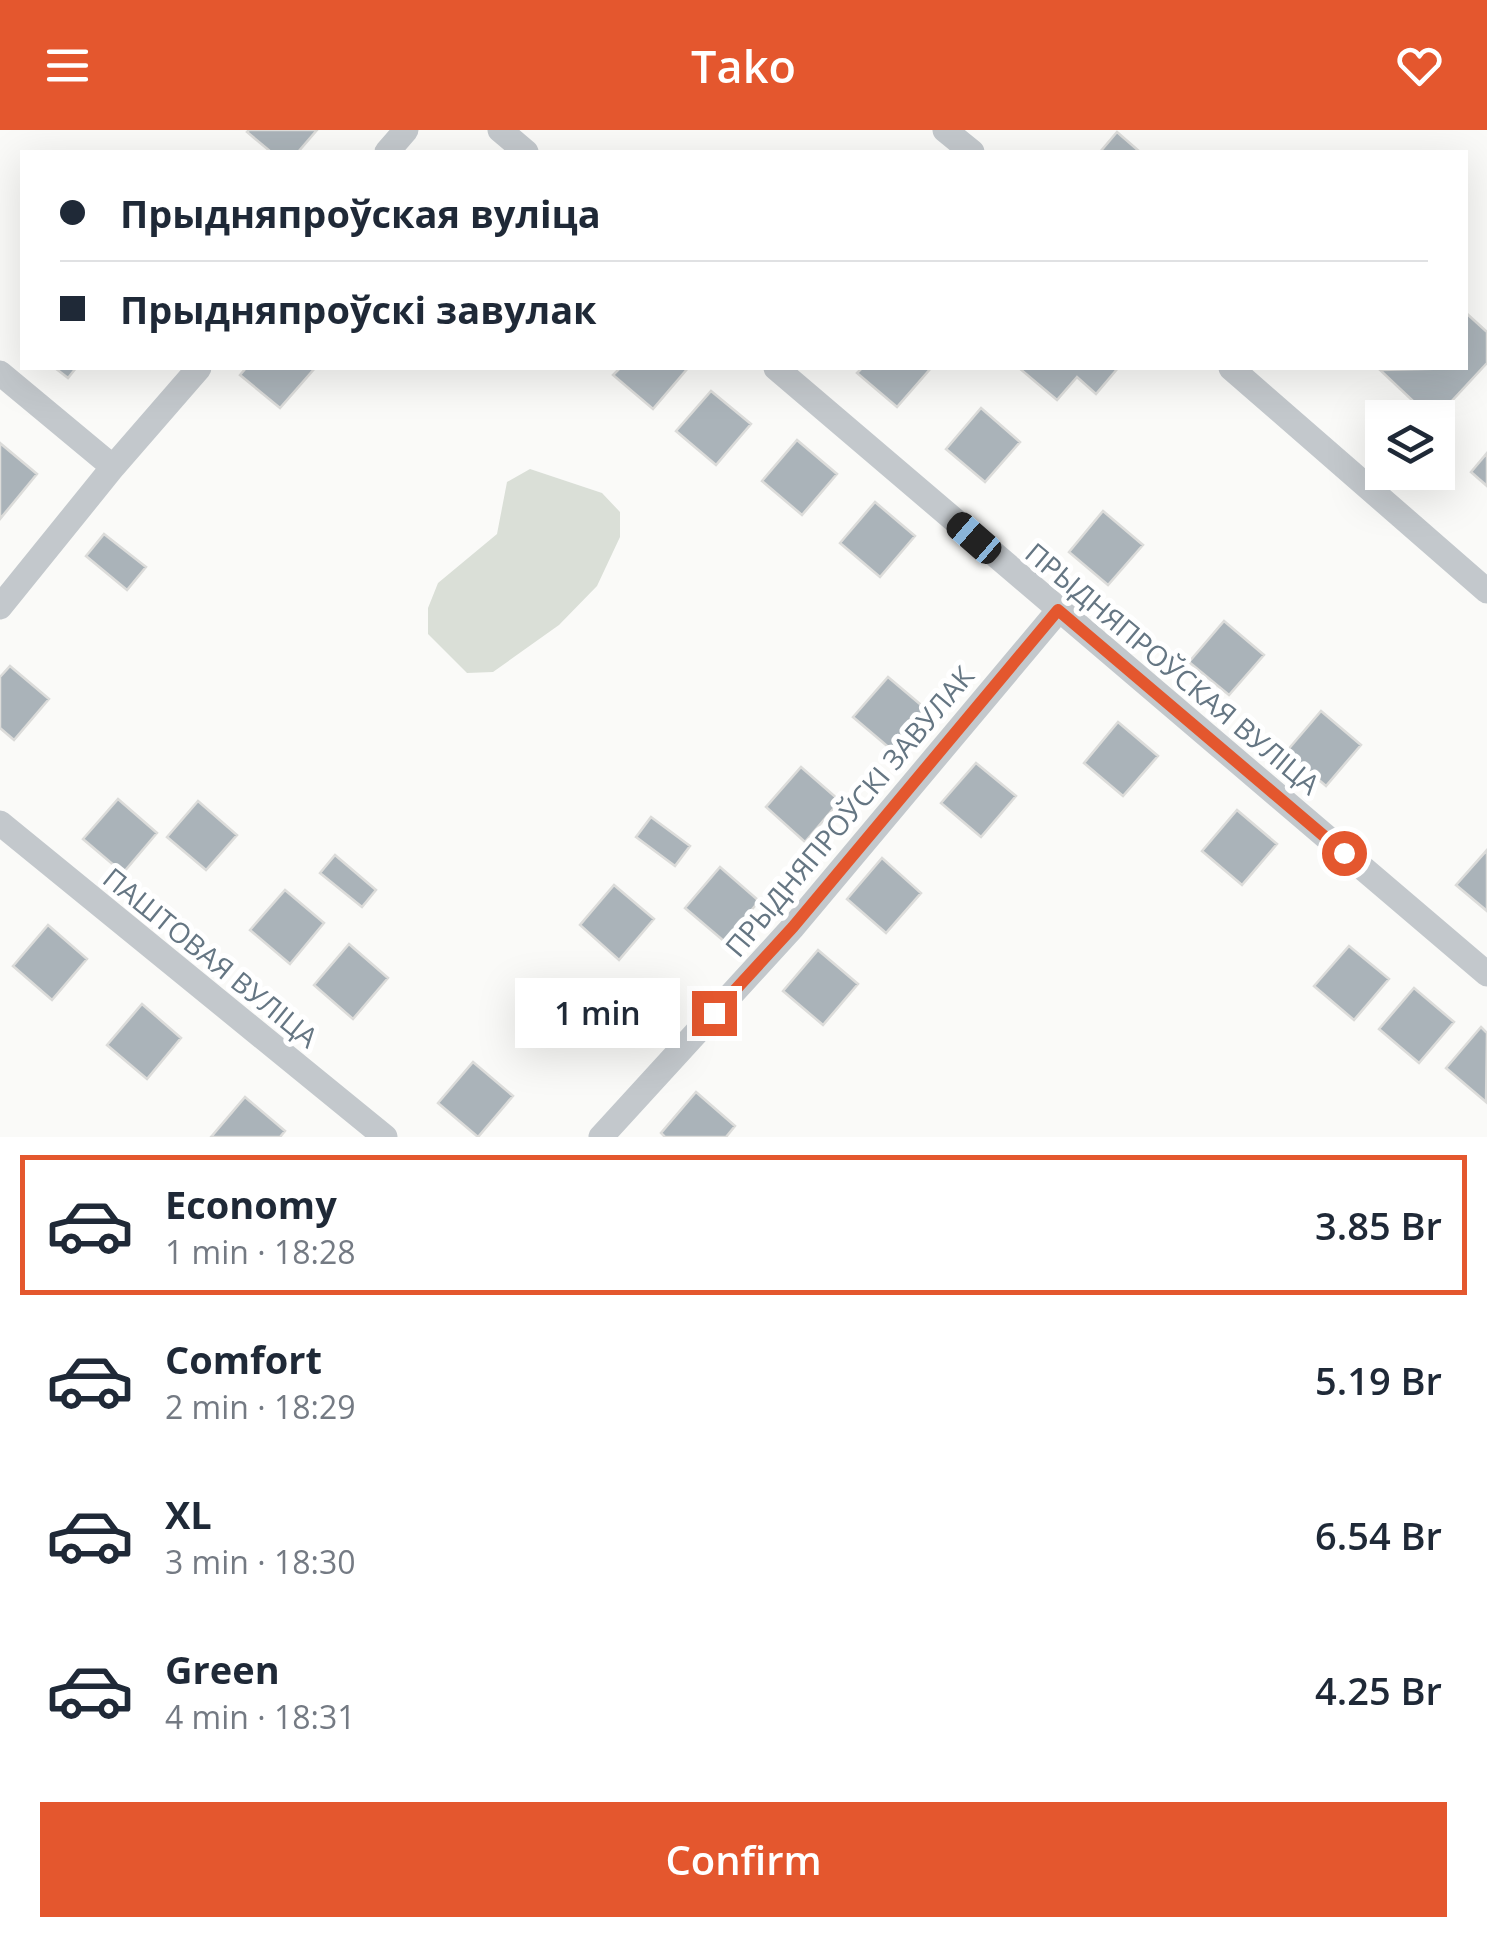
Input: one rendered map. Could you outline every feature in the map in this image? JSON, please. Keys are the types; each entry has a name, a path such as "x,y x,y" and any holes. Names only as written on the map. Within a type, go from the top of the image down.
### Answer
{"street":[{"path":"389,150 406,130"},
{"path":"500,130 524,150"},
{"path":"945,130 970,150"},
{"path":"0,607 112,467 197,370"},
{"name":"ПРЫДНЯПРОЎСКАЯ ВУЛІЦА","path":"778,370 1487,974"},
{"path":"1233,370 1487,591"},
{"path":"0,373 112,467"},
{"name":"ПРЫДНЯПРОЎСКІ ЗАВУЛАК","path":"601,1137 793,927 1058,610"},
{"name":"ПАШТОВАЯ ВУЛІЦА","path":"0,824 385,1137"}],"shaded area":[{"path":"530,469 602,493 620,512 620,537 597,586 559,625 493,672 467,673 428,634 428,608 438,583 497,534 507,482"}],"building":[{"path":"317,130 300,150 269,150 247,132"},
{"path":"1117,132 1138,150 1102,150"},
{"path":"1468,315 1487,332 1487,363 1453,400 1412,400 1380,370 1468,370"},
{"path":"58,370 74,370 68,378"},
{"path":"244,370 313,370 280,408 240,375"},
{"path":"618,370 686,370 653,409 613,375"},
{"path":"860,370 929,370 897,407 857,373"},
{"path":"1021,370 1116,370 1096,394 1077,377 1057,400"},
{"path":"711,391 751,424 716,465 676,431"},
{"path":"981,408 1020,442 985,482 946,449"},
{"path":"797,440 837,474 802,515 762,481"},
{"path":"0,443 37,474 0,519"},
{"path":"1487,453 1487,486 1471,472"},
{"path":"875,502 915,536 880,577 840,543"},
{"path":"1103,511 1143,545 1108,585 1069,552"},
{"path":"104,534 146,567 127,590 86,556"},
{"path":"1224,621 1264,655 1229,695 1189,662"},
{"path":"10,666 49,699 14,740 0,728 0,677"},
{"path":"888,677 927,710 893,751 853,717"},
{"path":"1321,711 1361,745 1326,786 1286,752"},
{"path":"1118,722 1158,756 1123,796 1084,763"},
{"path":"976,763 1016,796 981,837 941,803"},
{"path":"801,767 840,801 805,842 766,807"},
{"path":"118,799 157,833 123,873 83,839"},
{"path":"198,801 237,835 206,870 167,837"},
{"path":"1237,810 1277,844 1242,885 1202,851"},
{"path":"651,817 690,846 675,866 636,837"},
{"path":"1487,850 1487,911 1456,885"},
{"path":"335,855 376,890 362,907 320,873"},
{"path":"882,858 921,893 886,933 847,899"},
{"path":"720,867 759,901 725,942 685,908"},
{"path":"614,885 654,919 619,960 580,925"},
{"path":"285,890 324,923 290,964 250,930"},
{"path":"48,925 87,959 52,1000 13,966"},
{"path":"349,944 388,978 353,1019 314,985"},
{"path":"1349,946 1389,979 1354,1020 1314,986"},
{"path":"818,950 858,984 823,1025 783,991"},
{"path":"1414,988 1454,1022 1419,1063 1379,1029"},
{"path":"142,1004 181,1038 147,1079 107,1045"},
{"path":"1481,1027 1487,1033 1486,1102 1446,1068"},
{"path":"473,1062 513,1096 478,1137 438,1103"},
{"path":"696,1092 735,1126 726,1137 665,1137 661,1133"},
{"path":"245,1097 285,1131 280,1137 211,1137"}],"route":[{"path":"714,1013 793,927 1058,610 1344,853"}]}
